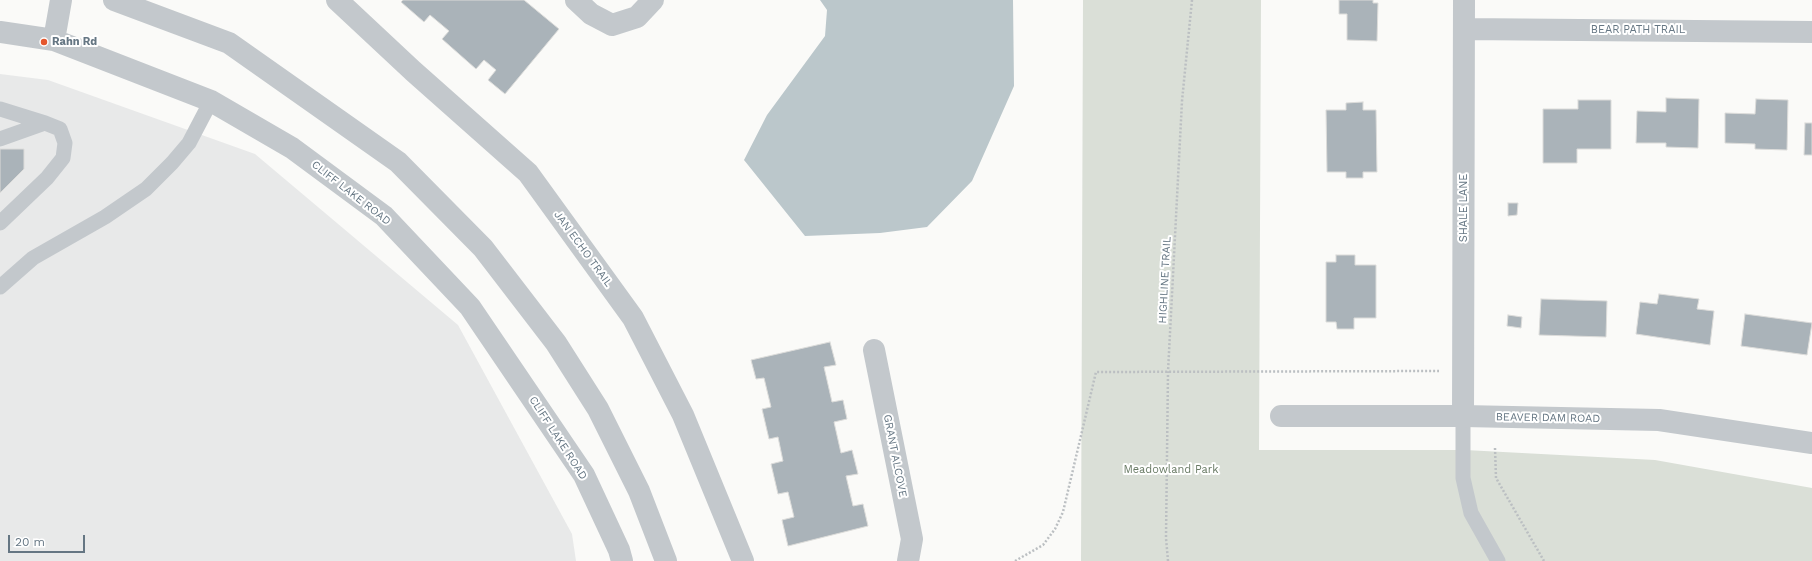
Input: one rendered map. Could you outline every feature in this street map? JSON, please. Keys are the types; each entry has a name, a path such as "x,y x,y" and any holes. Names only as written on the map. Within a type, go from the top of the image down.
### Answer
{"street":[{"path":"54,40 61,0"},
{"path":"114,0 229,43 398,162 483,248 556,343 598,408 639,491 666,561"},
{"name":"JAN ECHO TRAIL","path":"337,0 413,71 528,173 633,318 683,415 742,561"},
{"path":"576,0 591,14 612,25 637,17 653,0"},
{"name":"SHALE LANE","path":"1463,416 1464,0"},
{"name":"BEAR PATH TRAIL","path":"1464,29 1812,32"},
{"name":"CLIFF LAKE ROAD","path":"0,32 54,40 211,101 292,148 384,216 470,307 584,475 619,550 622,561"},
{"name":"GRANT ALCOVE","path":"874,350 912,539 908,561"},
{"name":"BEAVER DAM ROAD","path":"1281,416 1463,416 1659,420 1812,443"}],"lane":[{"path":"0,98 45,123"},
{"path":"0,287 33,258 105,217 146,189 172,163 189,143 211,101"},
{"path":"0,109 60,129 65,143 63,158 47,178 0,223"},
{"path":"0,120 45,123"},
{"path":"0,128 45,123"},
{"path":"0,139 45,123"},
{"path":"1463,416 1463,478 1471,513 1498,561"}],"path":[{"name":"HIGHLINE TRAIL","path":"1168,561 1168,372 1182,101 1192,0"},
{"path":"1015,561 1043,545 1056,529 1063,512 1096,372 1463,371"},
{"path":"1495,448 1496,478 1544,561"}],"shaded area":[{"path":"820,0 1013,0 1014,86 972,181 927,227 880,233 805,236 744,160 767,115 825,36 827,10"},
{"path":"0,74 48,80 255,154 458,325 572,534 576,561 0,561"}],"green space":[{"name":"Meadowland Park","path":"1083,0 1261,0 1259,450 1465,450 1655,460 1812,488 1812,561 1081,561"}],"building":[{"path":"403,0 524,0 559,29 505,94 488,80 496,70 484,60 476,69 442,39 449,31 430,15 424,22 401,2"},
{"path":"1339,0 1373,0 1373,3 1378,3 1377,41 1347,40 1347,14 1339,14"},
{"path":"1666,98 1699,99 1698,148 1666,147 1666,143 1636,143 1637,111 1666,112"},
{"path":"1756,99 1788,100 1787,150 1755,149 1755,144 1725,143 1725,113 1755,114"},
{"path":"1578,100 1611,100 1611,149 1577,149 1577,163 1543,163 1543,109 1578,109"},
{"path":"1363,102 1363,110 1376,110 1377,172 1363,172 1363,178 1346,178 1346,172 1327,172 1326,110 1346,110 1346,103"},
{"path":"1805,123 1812,123 1812,155 1804,155"},
{"path":"0,149 24,149 24,169 0,193"},
{"path":"1508,203 1518,203 1517,215 1508,216"},
{"path":"1336,255 1355,255 1355,265 1376,265 1376,318 1354,318 1354,329 1337,329 1336,322 1326,322 1326,262 1336,262"},
{"path":"1659,294 1699,299 1697,309 1714,311 1710,345 1636,334 1640,302 1657,304"},
{"path":"1541,299 1607,301 1606,337 1539,335"},
{"path":"1745,314 1812,323 1807,355 1741,346"},
{"path":"1508,315 1522,317 1521,328 1507,326"},
{"path":"830,342 836,365 824,367 832,402 843,400 847,419 834,422 841,453 852,450 858,474 846,476 853,506 863,504 868,526 788,546 782,520 794,517 788,492 778,494 771,464 783,461 778,437 769,439 762,409 771,407 764,378 756,379 751,360"}],"place":[{"name":"Rahn Rd","path":"44,42"}]}
